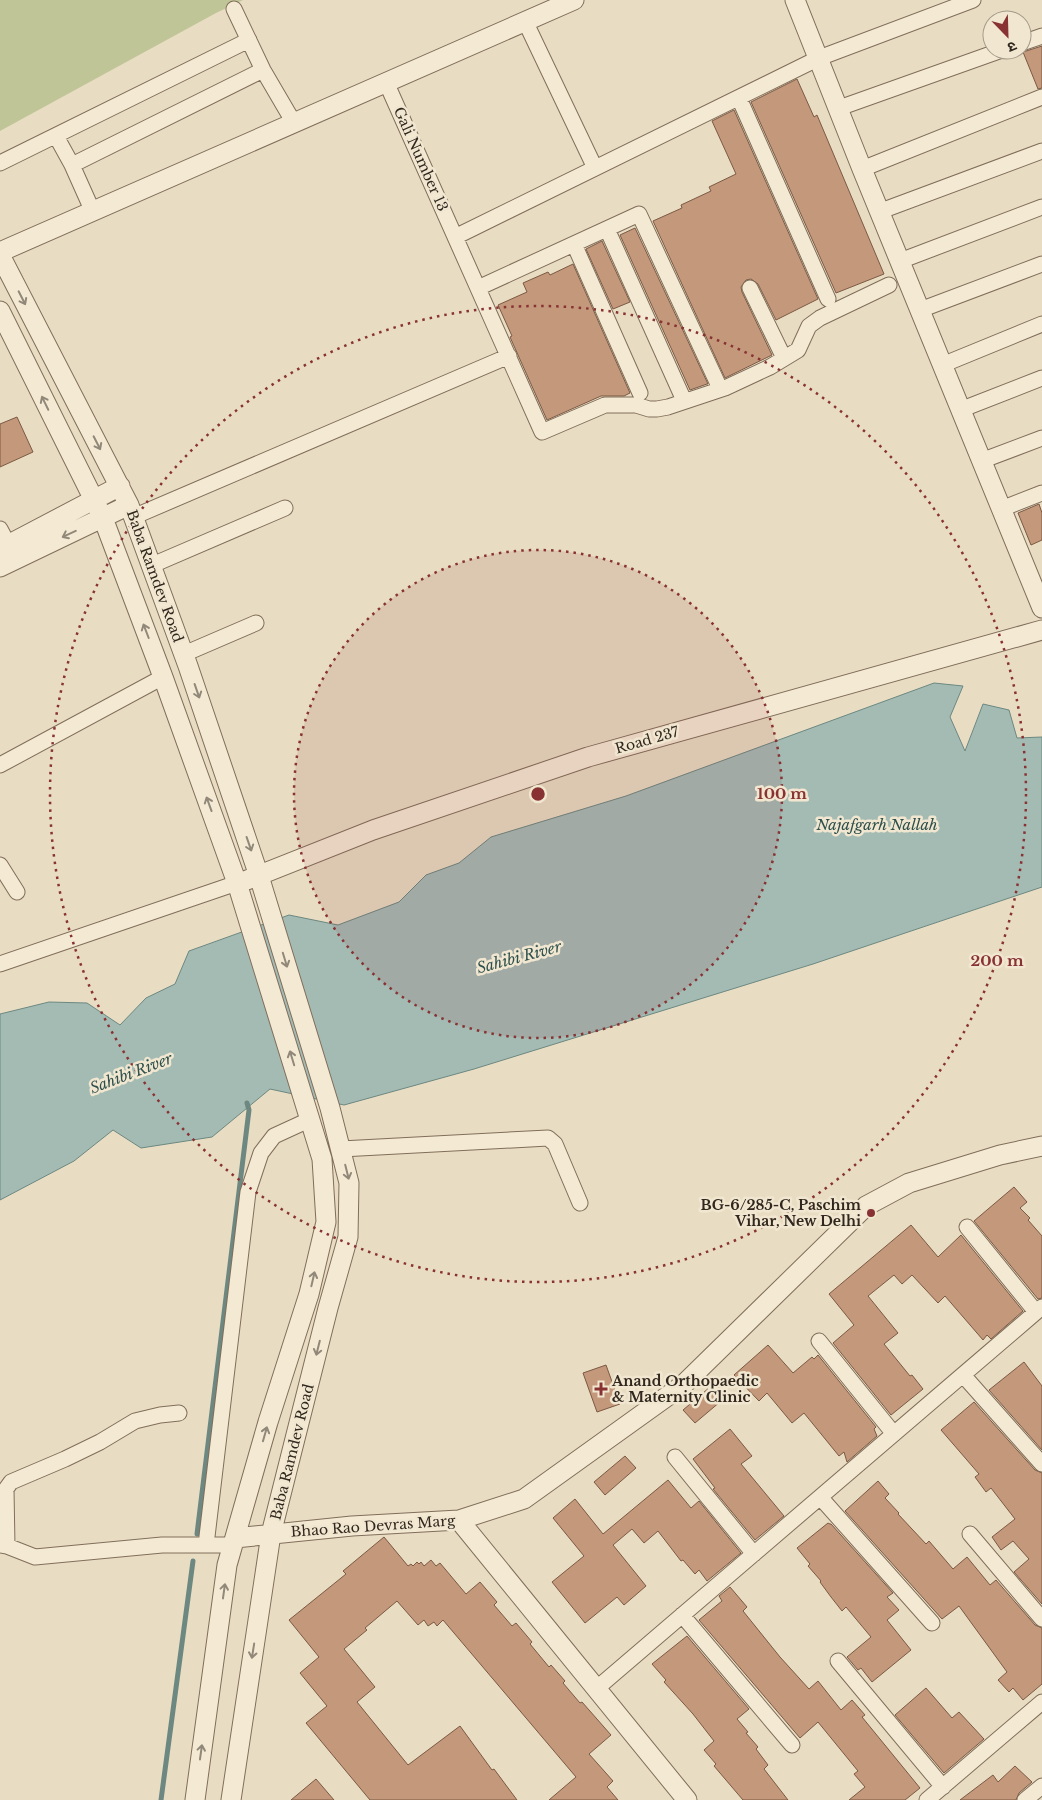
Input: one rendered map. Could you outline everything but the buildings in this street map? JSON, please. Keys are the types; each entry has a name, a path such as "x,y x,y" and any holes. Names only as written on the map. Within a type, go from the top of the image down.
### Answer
{"street":[{"path":"0,254 574,0"},
{"path":"455,237 819,58 972,0"},
{"path":"800,1 819,58 862,169 881,211 1001,509 1037,583 1042,608"},
{"path":"234,9 263,70 294,123"},
{"path":"525,21 595,168"},
{"path":"0,163 249,40"},
{"path":"839,108 982,57"},
{"path":"72,165 263,70"},
{"name":"Gali Number 13","path":"386,82 542,432 605,405 636,405 649,409 668,407 725,388 770,367 784,358"},
{"path":"862,169 1042,97"},
{"path":"739,98 828,299"},
{"path":"56,136 72,165 93,212"},
{"path":"881,211 1042,151"},
{"path":"900,261 1042,207"},
{"path":"478,288 639,214 717,382"},
{"path":"607,228 682,396"},
{"path":"574,244 640,392"},
{"name":"Baba Ramdev Road","path":"0,254 120,486 131,511 184,654 260,876 332,1114 349,1183 348,1237 328,1308 271,1534 231,1800"},
{"path":"920,310 1042,264"},
{"path":"750,288 784,358 798,350 809,326 820,318 889,285"},
{"path":"0,311 103,518 163,677 237,883 322,1159 326,1222 309,1294 268,1422 227,1565 195,1800"},
{"path":"942,364 1042,324"},
{"path":"0,567 103,518 131,511 509,356"},
{"path":"960,410 1042,378"},
{"path":"981,461 1042,438"},
{"path":"3,541 94,500 120,486"},
{"path":"1001,509 1042,493"},
{"path":"150,566 285,508"},
{"path":"184,654 256,623"},
{"name":"Road 237","path":"237,883 260,876 372,830 588,757 1042,630"},
{"path":"0,766 163,677"},
{"path":"0,865 17,892"},
{"path":"0,964 237,883"},
{"path":"206,1546 248,1192 261,1153 274,1136 310,1117 332,1114"},
{"path":"341,1149 548,1138 555,1144 580,1203"},
{"name":"Bhao Rao Devras Marg","path":"234,1542 271,1534 352,1526 459,1520 524,1499 682,1385 866,1206 908,1182 1000,1155 1042,1146"},
{"path":"596,1689 1039,1310 967,1227"},
{"path":"819,1342 894,1434"},
{"path":"963,1375 1042,1464"},
{"path":"179,1413 135,1421 100,1442 66,1459 11,1482 6,1489 4,1546 35,1557 162,1545 206,1546 234,1542"},
{"path":"675,1457 754,1554"},
{"path":"820,1496 932,1623"},
{"path":"459,1520 687,1800"},
{"path":"970,1534 1042,1619"},
{"path":"682,1615 792,1745"},
{"path":"838,1661 943,1787"},
{"path":"927,1800 1042,1702"},
{"path":"1025,1800 1042,1786"}],"green space":[{"path":"0,0 243,0 0,131"}],"water":[{"name":"Najafgarh Nallah","path":"934,683 963,686 950,717 965,751 983,704 1009,710 1017,738 1042,737 1042,887 813,964 474,1069 344,1105 270,1089 212,1137 141,1148 113,1130 74,1161 0,1200 0,1014 49,1002 87,1003 120,1025 146,998 175,984 189,951 289,915 338,925 399,902 426,875 459,863 491,837 626,796"}],"waterway":[{"path":"197,1534 249,1110 247,1103"},
{"path":"161,1800 193,1561"}],"place":[{"name":"BG-6/285-C, Paschim Vihar, New Delhi","path":"871,1213"},
{"name":"Anand Orthopaedic & Maternity Clinic","path":"601,1389"}],"water label":[{"name":"Sahibi River","path":"519,957"},
{"name":"Sahibi River","path":"131,1073"}]}
